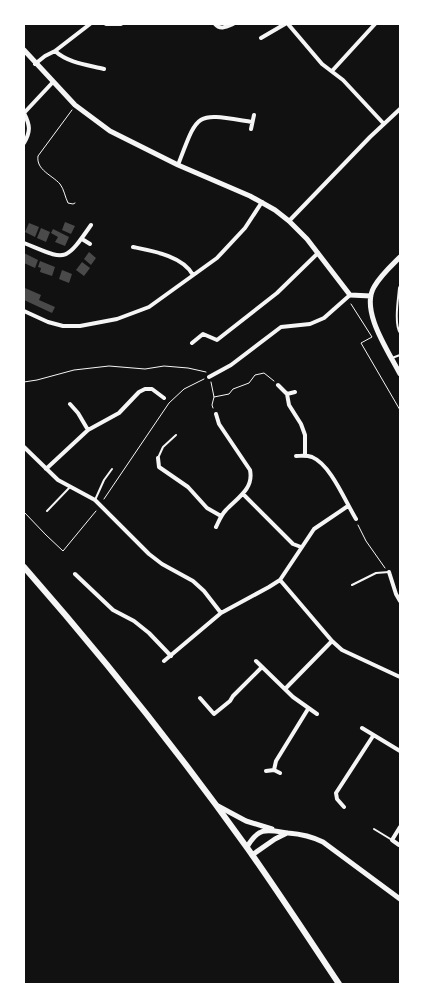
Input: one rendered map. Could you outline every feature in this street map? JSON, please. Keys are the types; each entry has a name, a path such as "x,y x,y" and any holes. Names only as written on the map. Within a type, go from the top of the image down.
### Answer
{"highway":[{"path":"24,567 135,700 215,804 247,847 339,984"}],"street":[{"path":"35,64 45,56 56,51 90,24"},
{"path":"106,24 121,24"},
{"path":"215,24 221,28 233,24"},
{"path":"261,38 286,24 313,54 343,80 384,124"},
{"path":"332,71 375,24"},
{"path":"24,50 75,105 110,131 178,165 262,202 289,221 307,239 350,295"},
{"path":"56,51 73,61 104,69"},
{"path":"24,142 29,134 29,124 24,113 53,82"},
{"path":"289,221 400,109"},
{"path":"251,129 254,115"},
{"path":"178,165 191,131 197,122 203,118 216,116 252,122"},
{"path":"24,311 48,322 63,326 100,323 149,307 217,258 230,245 262,202"},
{"path":"24,243 60,256 71,252 91,225"},
{"path":"82,239 90,244"},
{"path":"133,247 152,250 173,258 189,267 193,276"},
{"path":"192,343 203,334 217,340 277,293 318,253"},
{"path":"400,258 378,282 371,296 370,309 375,325 400,374"},
{"path":"209,377 231,365 281,327 310,324 324,318 350,295 371,296"},
{"path":"278,385 287,394 289,405 301,424 305,435 305,456"},
{"path":"46,469 88,430 119,413 139,392 145,389 152,389 164,398"},
{"path":"287,394 295,392"},
{"path":"70,404 88,430"},
{"path":"216,414 219,424 250,470 250,483 243,494 221,516 216,527"},
{"path":"24,447 58,480 95,500 149,554 162,564 193,581 222,613"},
{"path":"296,456 305,456 319,462 327,469 356,519"},
{"path":"158,458 159,467 188,487 207,508 221,516"},
{"path":"243,494 294,544 302,547"},
{"path":"164,661 222,613 280,580 314,529 348,506"},
{"path":"389,572 400,601"},
{"path":"75,574 113,610 134,621 149,633 171,656"},
{"path":"280,580 332,641 342,650 400,678"},
{"path":"285,689 332,641"},
{"path":"256,661 308,709 317,714"},
{"path":"200,698 214,714 230,701 262,667"},
{"path":"274,770 276,761 308,709"},
{"path":"362,728 400,751"},
{"path":"344,807 337,799 336,793 373,736"},
{"path":"266,771 274,770 280,773"},
{"path":"215,804 246,821 272,829 310,836 323,842 400,899"},
{"path":"399,845 392,840 400,827"},
{"path":"247,847 256,835 272,829"},
{"path":"252,855 274,839 288,832"}],"lane":[{"path":"400,286 397,309 400,333"},
{"path":"392,358 400,354"},
{"path":"158,458 164,447 176,435"},
{"path":"95,500 104,480 112,469"},
{"path":"47,511 70,487"},
{"path":"352,585 376,573 389,572"},
{"path":"374,829 392,840"}],"path":[{"path":"75,105 38,156 41,168 63,188 68,203 75,203"},
{"path":"350,295 350,302 372,337 361,343 400,410"},
{"path":"24,382 74,370 109,366 144,369 164,366 188,368 206,372 214,397 212,405 216,414"},
{"path":"214,397 229,394 233,389 249,383 255,375 264,373 278,385"},
{"path":"24,512 63,551 100,505 169,404 184,389 209,377"},
{"path":"356,519 375,556 389,572"}],"building":[{"path":"65,222 75,226 71,234 62,230"},
{"path":"29,223 39,227 35,237 25,232"},
{"path":"41,228 50,232 46,242 37,238"},
{"path":"53,229 69,237 65,246 55,242 58,237 51,233"},
{"path":"89,252 96,258 91,265 84,259"},
{"path":"24,253 38,260 35,268 24,263"},
{"path":"40,261 55,267 52,276 40,272 41,268 38,267"},
{"path":"82,262 90,268 84,276 76,270"},
{"path":"62,270 72,274 69,283 59,279"},
{"path":"25,288 41,295 39,300 55,307 52,313 24,300"}]}
